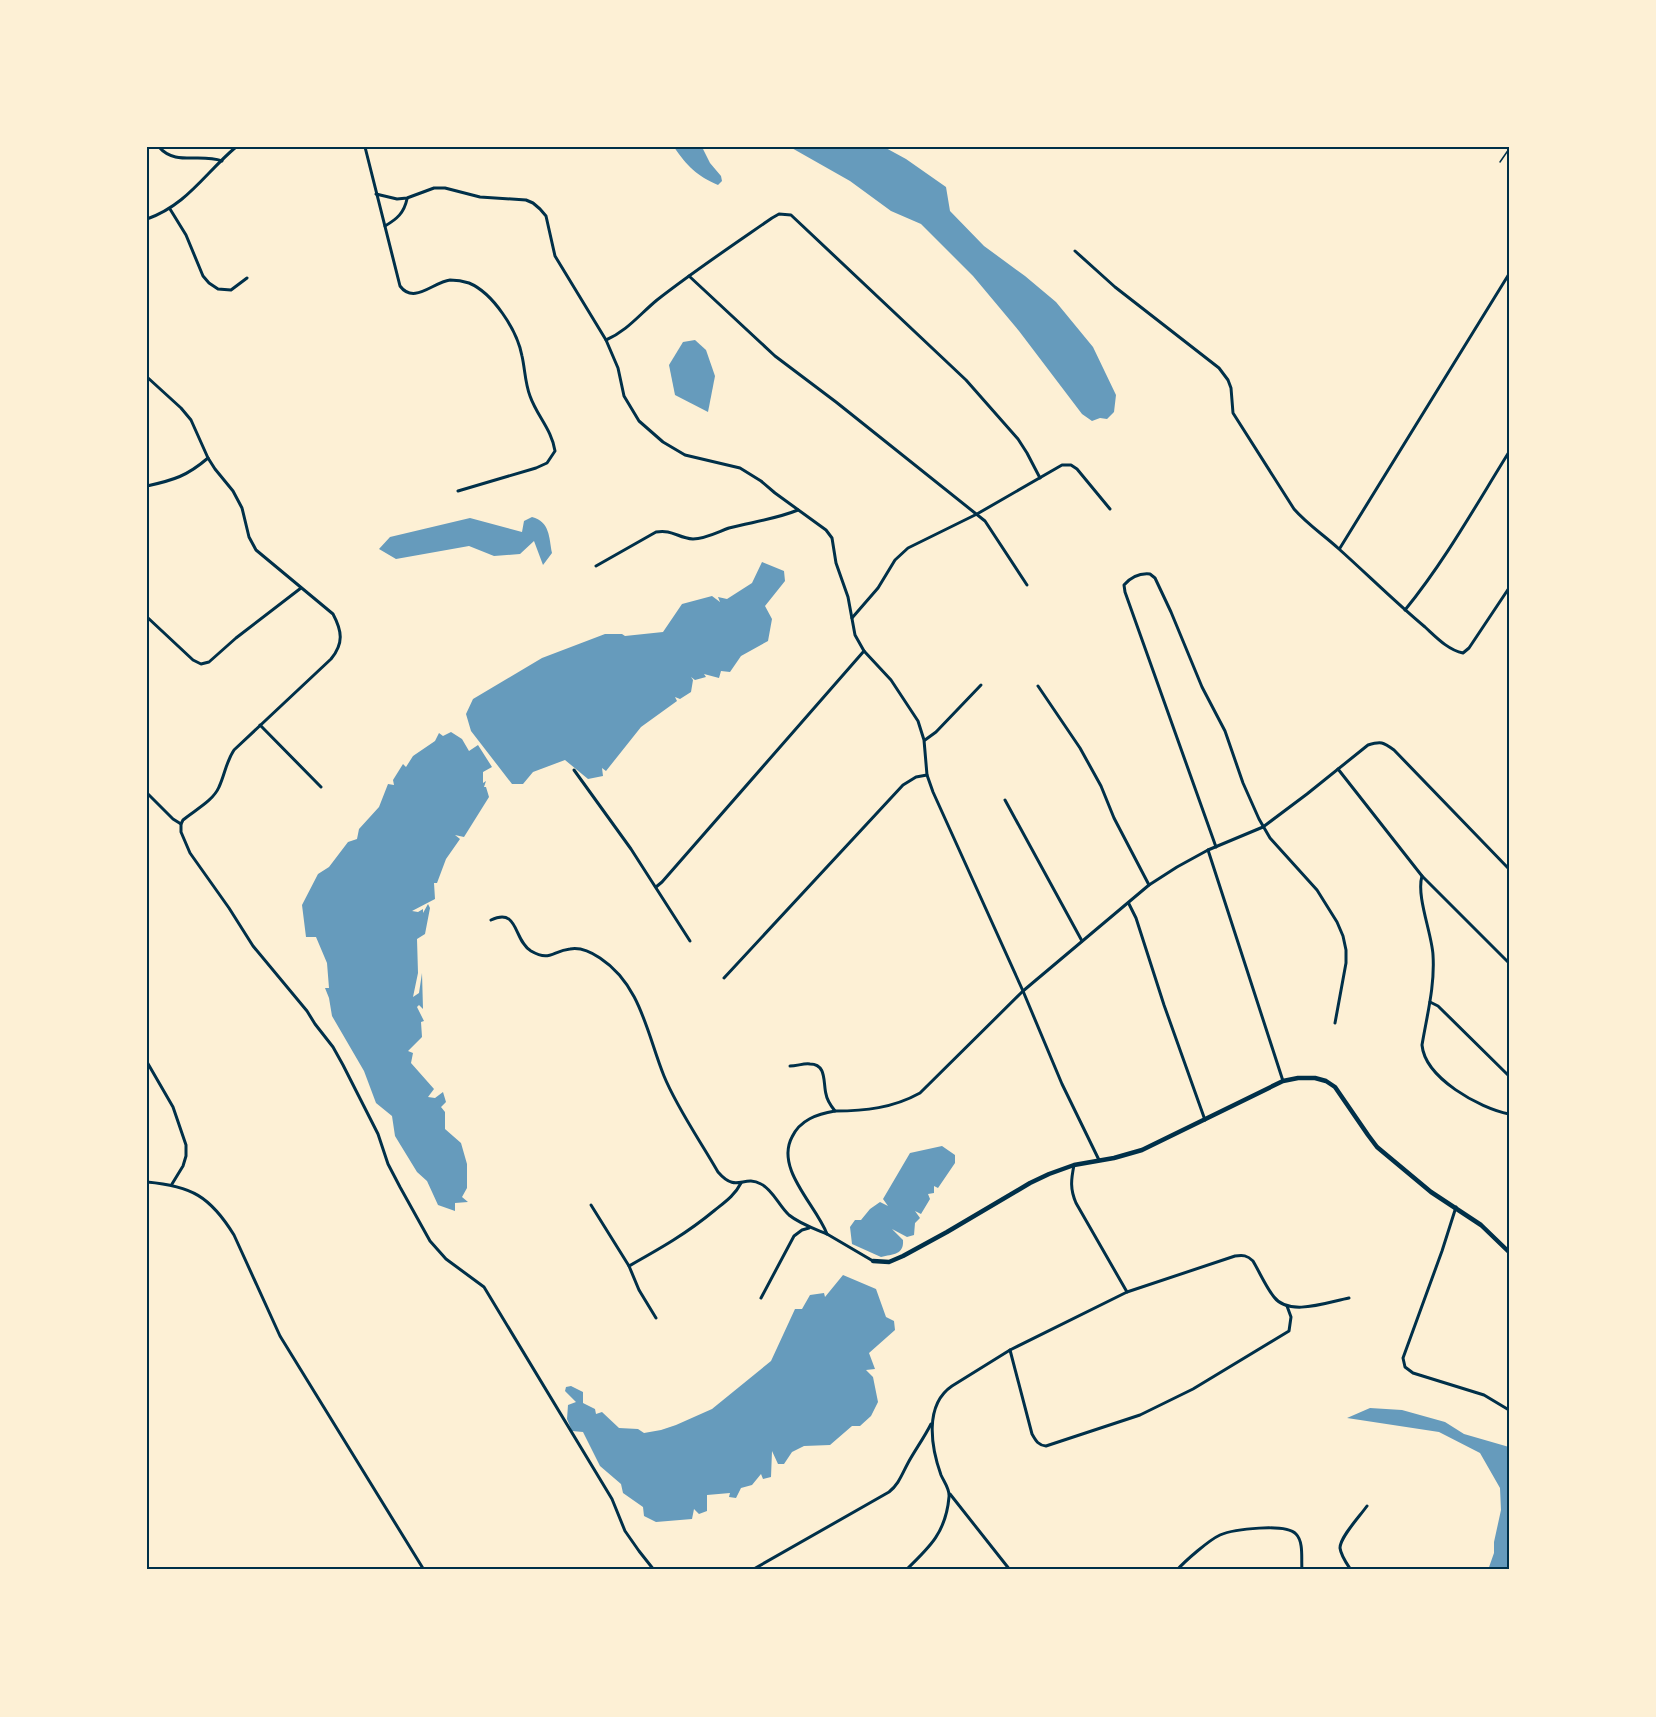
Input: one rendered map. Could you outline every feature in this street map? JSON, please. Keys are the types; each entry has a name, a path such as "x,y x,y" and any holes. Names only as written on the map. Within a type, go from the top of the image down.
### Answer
{"street":[{"path":"159,147 172,157 205,156 222,161"},
{"path":"147,219 170,209 192,192 236,147"},
{"path":"365,147 400,286 404,291 413,294 450,280 477,288 486,295 500,310 515,334 522,355 529,396 554,443 555,451 547,463 458,491"},
{"path":"376,194 397,199 407,198 434,188 445,188 480,197 519,199 533,203 546,216 552,246 559,265 606,340 618,368 624,396 639,421 663,442 685,455 740,468 826,530 832,538 836,563 848,597 855,635 864,651 904,697 918,721 924,740 927,775 938,802 1062,1084 1099,1160"},
{"path":"385,226 401,214 407,198"},
{"path":"170,209 186,234 203,276 209,283 218,289 231,290 247,278"},
{"path":"606,340 618,335 656,301 689,276 772,218 785,213 797,220 966,380 1018,439 1028,453 1040,478"},
{"path":"1075,251 1121,292 1219,368 1231,388 1233,413 1294,509 1305,522 1340,549 1404,610 1444,644 1463,653 1469,648 1509,588"},
{"path":"1340,549 1509,274"},
{"path":"689,276 782,362 836,402 985,521 1027,585"},
{"path":"147,376 191,420 208,458 233,490 243,508 249,537 256,550 333,614 338,624 340,644 331,658 234,750 228,759 219,789 183,820 181,832 190,853 253,946 307,1011 333,1047 378,1134 388,1164 430,1241 446,1259 484,1287 612,1499 625,1531 654,1570"},
{"path":"1404,610 1443,558 1509,452"},
{"path":"147,486 182,476 208,458"},
{"path":"852,618 878,588 895,560 908,548 977,514 1062,465 1074,467 1110,509"},
{"path":"596,566 656,532 663,531 692,539 701,538 784,516 798,510"},
{"path":"1216,847 1125,591 1124,585 1128,581 1144,574 1150,574 1155,578 1171,612 1202,687 1225,731 1243,783 1263,827 1270,838 1317,890 1343,936 1346,963 1335,1023"},
{"path":"147,617 193,660 201,664 209,662 301,588"},
{"path":"656,887 864,651"},
{"path":"924,740 936,732 981,685"},
{"path":"1038,686 1080,748 1149,885"},
{"path":"260,725 321,787"},
{"path":"827,1234 790,1168 787,1155 788,1143 795,1130 819,1114 881,1108 908,1100 920,1093 1023,991 1149,885 1208,850 1263,827 1368,745 1376,742 1384,743 1509,869"},
{"path":"1338,770 1422,876 1509,963"},
{"path":"574,771 631,849 690,941"},
{"path":"724,978 903,785 915,777 927,775"},
{"path":"147,793 181,824"},
{"path":"1005,800 1082,941"},
{"path":"1208,850 1283,1081"},
{"path":"1422,876 1421,889 1433,953 1433,978 1422,1045 1426,1061 1439,1076 1464,1095 1482,1105 1509,1114"},
{"path":"1129,903 1205,1120"},
{"path":"491,920 500,916 507,917 527,948 544,957 569,949 582,949 612,966 627,984 641,1009 664,1077 718,1172 732,1183 757,1181 766,1186 781,1207 791,1216 873,1261 889,1262 903,1256 1049,1174 1142,1150 1283,1081 1298,1078 1315,1078 1335,1087 1377,1147 1431,1192 1481,1225 1509,1252"},
{"path":"1430,1002 1438,1006 1509,1077"},
{"path":"147,1062 173,1107 186,1145 183,1167 172,1184"},
{"path":"790,1066 812,1063 819,1066 824,1074 825,1094 835,1111"},
{"path":"1074,1166 1071,1181 1076,1203 1127,1292"},
{"path":"147,1182 172,1184 190,1190 209,1203 224,1219 234,1235 279,1336 424,1570"},
{"path":"628,1266 692,1228 730,1198 741,1184"},
{"path":"591,1204 656,1318"},
{"path":"1456,1208 1403,1358 1405,1367 1413,1373 1484,1395 1509,1410"},
{"path":"760,1298 794,1236 811,1227"},
{"path":"752,1570 896,1486 932,1423 935,1409 944,1391 1010,1350 1127,1292 1242,1255 1248,1256 1253,1261 1274,1297 1287,1306 1296,1308 1349,1298"},
{"path":"1010,1350 1032,1434 1040,1445 1046,1446 1140,1415 1194,1389 1289,1331 1291,1317 1287,1306"},
{"path":"932,1423 936,1456 950,1494 1010,1570"},
{"path":"906,1570 938,1535 944,1522 950,1494"},
{"path":"1351,1570 1342,1555 1340,1546 1367,1506"},
{"path":"1177,1570 1185,1560 1219,1535 1271,1528 1286,1529 1295,1533 1299,1539 1302,1570"}],"lane":[{"path":"1500,162 1509,149"}],"water":[{"path":"674,147 702,147 722,181 718,185 698,174"},
{"path":"790,147 884,147 906,159 946,187 950,211 984,246 1056,302 1093,347 1116,395 1114,412 1107,419 1100,418 1092,421 1082,414 1019,331 973,276 921,224 891,211 850,181"},
{"path":"695,340 706,350 715,376 708,412 675,395 669,365 683,342"},
{"path":"532,517 542,522 549,536 552,553 543,565 534,541 520,554 494,556 469,546 396,559 379,549 390,537 470,518 522,532 524,521"},
{"path":"762,562 784,571 785,581 765,606 772,619 768,641 741,656 730,672 721,671 719,678 704,674 706,677 695,680 691,677 693,680 691,692 680,699 675,697 677,701 641,727 606,771 602,768 603,776 588,779 565,760 533,772 523,784 512,784 471,731 466,714 473,699 542,658 605,634 625,636 663,632 682,604 712,596 720,602 718,597 727,599 752,583"},
{"path":"451,732 462,739 469,751 478,745 492,767 483,772 483,783 486,781 484,787 489,797 464,837 455,835 460,839 446,859 437,883 434,883 435,899 412,911 418,912 423,909 423,913 428,904 430,908 425,934 417,939 418,973 413,997 419,993 422,973 423,1009 419,1005 417,1007 424,1021 421,1022 422,1037 408,1051 413,1053 411,1063 434,1089 428,1097 435,1098 443,1092 446,1102 441,1107 445,1112 445,1129 461,1143 467,1164 467,1188 462,1197 468,1202 455,1203 455,1211 438,1205 427,1181 417,1172 395,1136 392,1116 376,1103 364,1071 332,1016 325,988 329,988 327,963 316,937 306,937 302,905 318,874 329,867 348,842 357,839 359,829 379,807 388,784 394,785 393,780 403,764 406,767 413,756 435,741 439,733 443,736"},
{"path":"942,1146 955,1155 955,1163 938,1188 934,1186 934,1193 928,1194 930,1199 921,1214 915,1211 920,1218 915,1223 914,1235 907,1237 892,1229 903,1240 902,1249 881,1257 852,1244 850,1227 855,1220 861,1220 880,1202 888,1206 883,1199 910,1153"},
{"path":"843,1275 876,1289 886,1317 894,1321 895,1330 869,1353 875,1369 866,1370 873,1377 878,1402 871,1416 860,1426 852,1426 830,1445 804,1446 792,1452 784,1464 778,1464 772,1451 771,1477 763,1479 761,1474 752,1485 741,1488 736,1498 729,1497 730,1493 707,1495 707,1511 699,1514 694,1509 692,1519 656,1522 644,1516 643,1507 623,1493 621,1484 600,1466 583,1432 572,1431 567,1419 568,1405 576,1402 565,1391 566,1387 571,1386 583,1392 583,1403 595,1409 596,1414 602,1412 619,1428 638,1429 644,1433 676,1425 712,1409 771,1361 795,1309 802,1309 810,1295 824,1293 825,1297"},
{"path":"1370,1408 1402,1410 1445,1422 1464,1434 1509,1447 1509,1570 1488,1570 1494,1553 1501,1510 1500,1488 1480,1453 1439,1432 1347,1418"}]}
